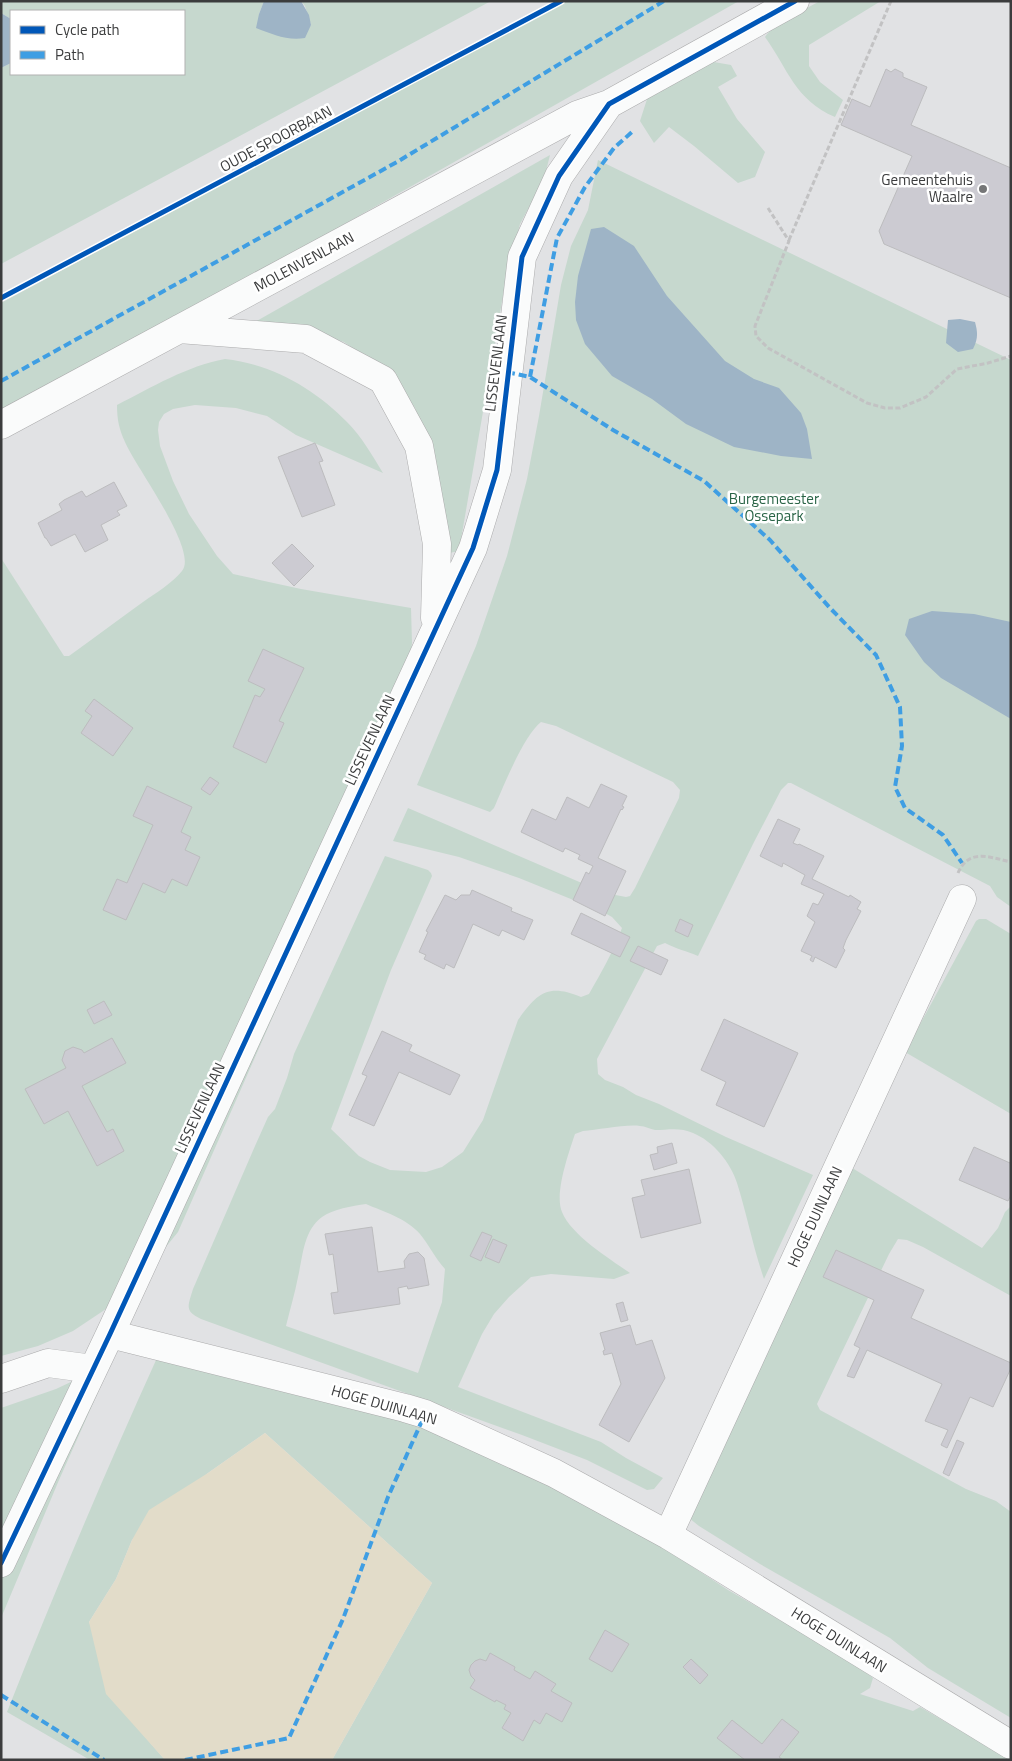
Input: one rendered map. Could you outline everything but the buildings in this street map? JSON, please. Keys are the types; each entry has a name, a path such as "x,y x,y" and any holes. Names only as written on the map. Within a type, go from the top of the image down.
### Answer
{"street":[{"name":"LISSEVENLAAN","path":"1,1563 110,1334 473,548 497,470 522,257 558,176 609,104 794,1"},
{"name":"MOLENVENLAAN","path":"1,425 577,115 609,104"},
{"name":"LISSEVENLAAN","path":"179,330 306,339 383,380 419,446 437,544 435,629"},
{"name":"HOGE DUINLAAN","path":"668,1535 962,899"},
{"name":"HOGE DUINLAAN","path":"110,1334 425,1414 554,1473 668,1535 1011,1745"},
{"path":"1,1379 48,1363 93,1369"}],"path":[{"path":"891,1 789,241 755,326 756,336 768,348 867,403 885,408 900,408 926,397 958,369 1011,356"},
{"path":"768,208 789,241"},
{"path":"962,863 973,857 986,856 1011,862"}],"green space":[{"path":"1,1 264,1 259,14 306,32 311,25 305,6 301,1 491,1 1,264 1,68 10,64 10,75 185,75 185,10 10,10 10,18 1,13"},
{"path":"564,1 739,1 217,296 1,412 1,303"},
{"path":"820,1 881,1 809,45 809,66 820,82 843,100 835,117 821,110 801,93 765,37 783,21"},
{"path":"708,61 731,65 737,76 718,87 737,119 765,152 755,177 738,183 669,127 654,143 640,121 649,93"},
{"path":"550,155 544,179 520,224 505,284 459,551 449,553 437,469 415,408 386,371 344,342 292,326 253,323"},
{"name":"Burgemeester Ossepark","path":"598,160 1011,360 1011,907 997,897 990,886 788,783 781,790 698,956 665,943 657,946 597,1059 598,1074 605,1080 726,1137 813,1175 764,1279 734,1175 726,1160 707,1141 683,1130 655,1130 642,1126 583,1131 575,1134 566,1162 560,1195 562,1212 567,1221 582,1238 630,1273 614,1279 551,1274 531,1277 494,1314 482,1334 458,1387 601,1442 663,1478 654,1489 647,1490 587,1460 522,1435 201,1319 192,1313 189,1307 193,1289 255,1146 268,1117 275,1109 294,1054 385,856 428,870 432,876 391,970 331,1129 359,1156 390,1170 426,1172 442,1167 463,1152 483,1120 518,1020 531,1003 544,993 560,991 581,997 589,994 615,945 622,928 612,917 603,912 519,878 459,857 393,841 408,808 605,893 626,897 630,896 635,888 679,798 680,790 673,782 556,726 541,722 521,749 494,808 490,812 417,785 476,646 507,556 527,479 561,285 571,246 588,210","holes":["366,1204 402,1220 414,1228 445,1269 442,1302 418,1373 286,1326 307,1237 311,1229 326,1214 343,1208"]},
{"path":"225,359 259,366 276,372 321,399 352,428 367,446 383,473 296,435 267,416 236,408 195,405 173,409 164,414 159,422 160,446 173,481 189,514 217,556 233,574 301,589 411,608 412,643 406,693 326,896 178,1232 135,1285 103,1311 73,1331 38,1346 1,1356 1,558 64,656 69,656 174,580 182,571 185,561 182,546 164,508 125,442 117,415 117,405 183,372"},
{"path":"986,919 1011,934 1011,1114 905,1052 976,921"},
{"path":"849,1166 982,1248 998,1228 1005,1212 1011,1206 1011,1296 923,1247 907,1240 898,1239 817,1404 820,1410 966,1489 996,1501 1011,1512 1011,1718 928,1668 890,1638 760,1564 689,1518"},
{"path":"157,1358 367,1408 431,1431 547,1484 608,1515 728,1590 856,1664 873,1678 870,1688 860,1694 913,1711 920,1707 1011,1760 332,1760 432,1583 265,1433 208,1473 132,1540 116,1579 89,1622 140,1731 165,1760 90,1760 7,1712 80,1534"},
{"path":"111,1363 1,1618 1,1408 56,1389"}],"sand":[{"path":"265,1433 432,1583 332,1760 165,1760 106,1694 89,1622 116,1579 132,1540 149,1510 208,1473"}],"water":[{"path":"264,1 301,1 309,15 311,25 305,38 286,38 256,28"},
{"path":"1,13 10,18 10,64 1,68"},
{"path":"604,227 634,246 667,296 725,361 754,379 779,388 801,413 807,429 812,459 781,456 734,447 686,424 652,399 612,376 585,344 576,320 575,302 578,276 591,229"},
{"path":"960,319 975,322 977,336 973,349 958,352 946,343 948,320"},
{"path":"932,611 974,614 1011,622 1011,719 941,678 924,662 905,635 909,619"}],"marked path":[{"path":"1,381 397,162 664,1"},
{"path":"530,377 557,238 585,187 614,148 632,132"},
{"path":"507,372 530,377 613,430 704,481 770,540 830,608 876,655 900,707 902,746 895,787 905,808 943,835 962,863"},
{"path":"185,1760 289,1738 343,1619 388,1497 425,1414"},
{"path":"1,1695 104,1760"}],"cycle path":[{"name":"OUDE SPOORBAAN","path":"1,298 561,1"},
{"path":"1,1563 110,1334 473,548 497,470 522,257 559,176 609,104 795,1"}],"place":[{"name":"Gemeentehuis Waalre","path":"983,189"}]}
